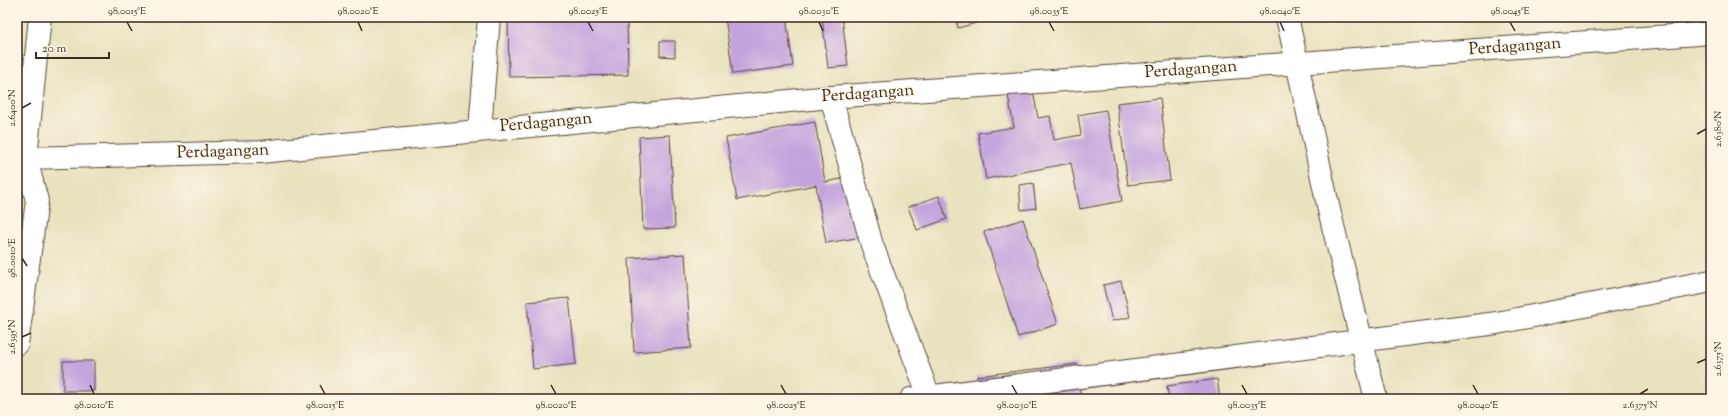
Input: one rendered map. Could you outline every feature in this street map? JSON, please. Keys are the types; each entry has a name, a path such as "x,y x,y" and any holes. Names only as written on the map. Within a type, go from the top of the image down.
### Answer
{"street":[{"path":"17,344 27,200 26,158 40,17"},
{"path":"480,129 489,17"},
{"path":"1287,17 1329,210 1376,399"},
{"name":"Perdagangan","path":"26,158 260,152 480,129 831,97 1711,33"},
{"path":"831,97 872,245 923,398 1497,324 1711,281"}],"building":[{"path":"508,17 627,17 628,75 509,77"},
{"path":"725,17 786,17 793,66 733,74"},
{"path":"822,17 842,17 848,66 828,68"},
{"path":"955,17 974,17 976,23 958,28"},
{"path":"660,41 675,41 675,57 660,56"},
{"path":"1032,85 1038,118 1050,116 1054,140 1081,135 1078,115 1106,110 1122,201 1080,209 1071,163 986,179 978,133 1014,127 1007,90"},
{"path":"17,88 28,89 25,108 17,107"},
{"path":"1160,98 1170,180 1128,185 1117,103"},
{"path":"815,122 825,182 852,177 862,237 826,243 816,185 737,200 726,138"},
{"path":"670,135 675,228 643,229 639,137"},
{"path":"1033,183 1036,208 1021,210 1019,185"},
{"path":"17,194 20,195 18,210 17,210"},
{"path":"939,196 947,219 917,230 908,207"},
{"path":"1023,219 1058,324 1018,337 984,232"},
{"path":"685,254 691,348 634,352 629,258"},
{"path":"1121,281 1130,317 1112,321 1103,285"},
{"path":"569,298 576,364 533,369 527,302"},
{"path":"63,361 94,361 94,391 63,391"},
{"path":"1077,364 1081,399 979,399 977,376"},
{"path":"1217,379 1220,399 1169,399 1167,386"}]}
